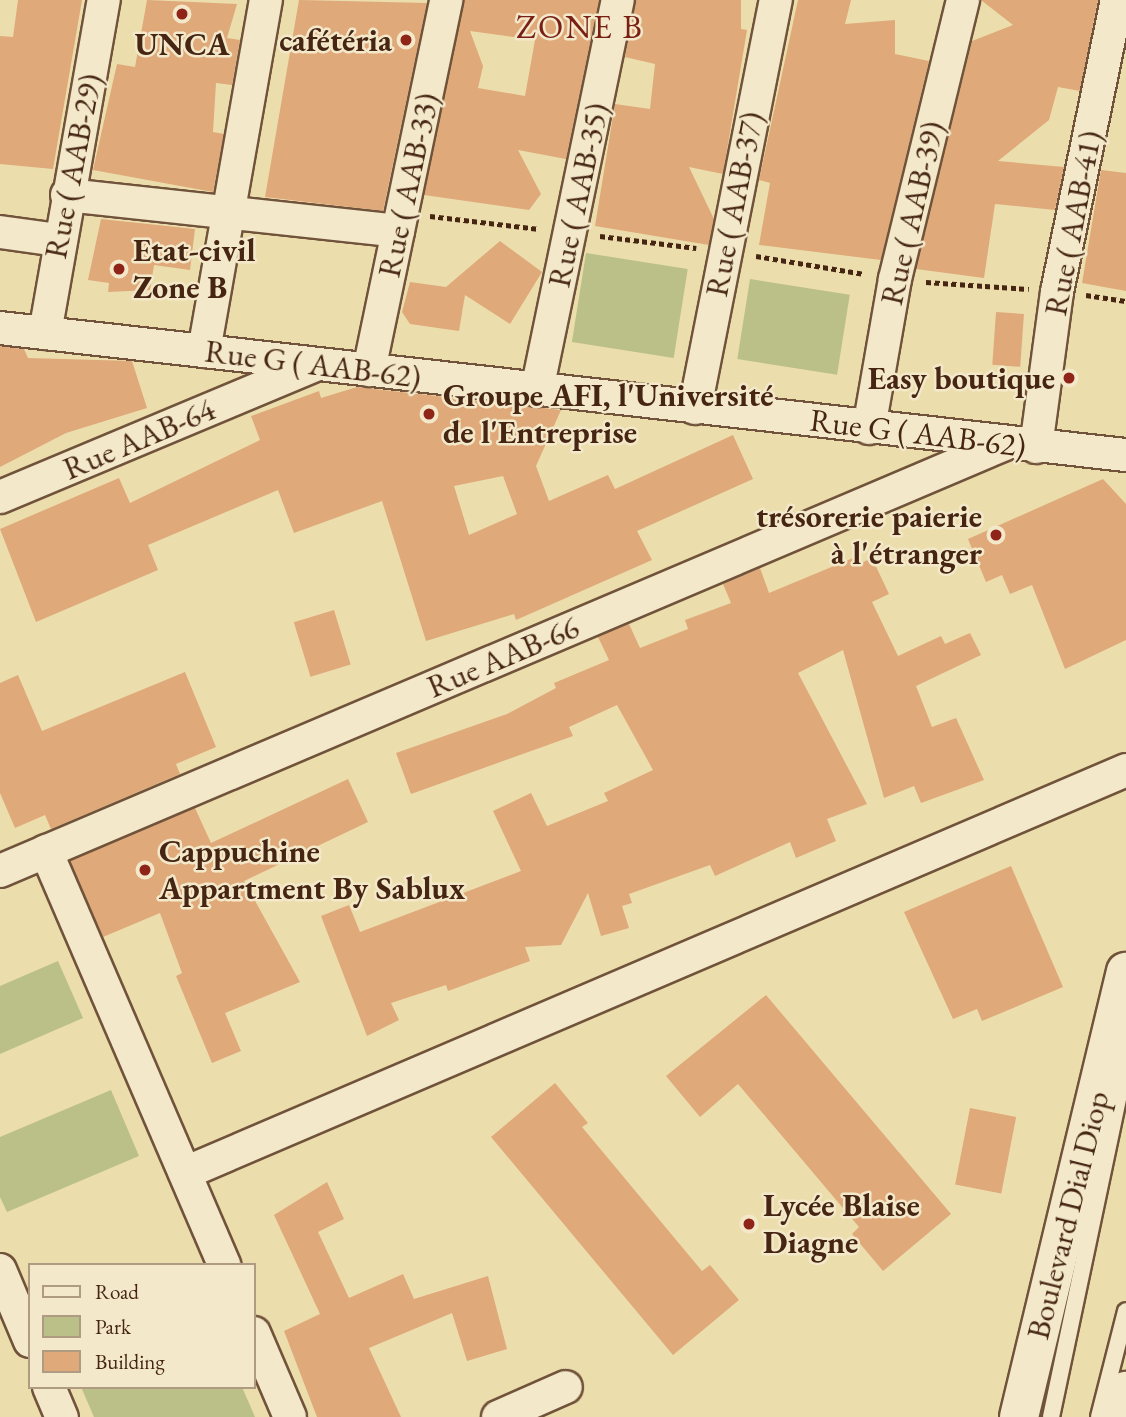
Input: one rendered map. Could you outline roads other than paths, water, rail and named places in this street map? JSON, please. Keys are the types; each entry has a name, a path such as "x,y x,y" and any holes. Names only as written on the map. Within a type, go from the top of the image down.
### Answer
{"street":[{"name":"Rue ( AAB-29)","path":"45,333 58,240 104,0"},
{"path":"204,351 226,211 266,0"},
{"name":"Rue ( AAB-33)","path":"369,370 446,0"},
{"name":"Rue ( AAB-35)","path":"537,390 618,0"},
{"name":"Rue ( AAB-37)","path":"695,408 724,251 776,0"},
{"name":"Rue ( AAB-39)","path":"869,428 895,279 963,0"},
{"name":"Rue ( AAB-41)","path":"1021,445 1057,292 1117,0"},
{"path":"68,195 226,211 400,222"},
{"path":"0,232 58,240"},
{"name":"Rue G ( AAB-62)","path":"0,328 1126,455"},
{"name":"Rue AAB-64","path":"0,498 317,364"},
{"name":"Rue AAB-66","path":"0,871 1021,445"},
{"path":"185,1173 1126,770"},
{"path":"46,851 223,1263"},
{"name":"Boulevard Dial Diop","path":"1019,1417 1126,972"},
{"path":"0,1270 28,1336"},
{"path":"256,1339 290,1417"},
{"path":"498,1417 566,1388"},
{"path":"50,1389 62,1417"},
{"path":"1120,1417 1126,1391"}],"lane":[{"path":"1051,1417 1126,1060"},
{"path":"1099,1417 1126,1311"}],"place":[{"name":"UNCA","path":"182,14"},
{"name":"cafétéria","path":"406,40"},
{"name":"Etat-civil Zone B","path":"119,269"},
{"name":"Easy boutique","path":"1069,378"},
{"name":"Groupe AFI, l'Université de l'Entreprise","path":"429,414"},
{"name":"trésorerie paierie à l'étranger","path":"996,535"},
{"name":"Cappuchine Appartment By Sablux","path":"145,870"},
{"name":"Lycée Blaise Diagne","path":"749,1224"}],"district":[{"name":"ZONE B","path":"580,27"}]}
